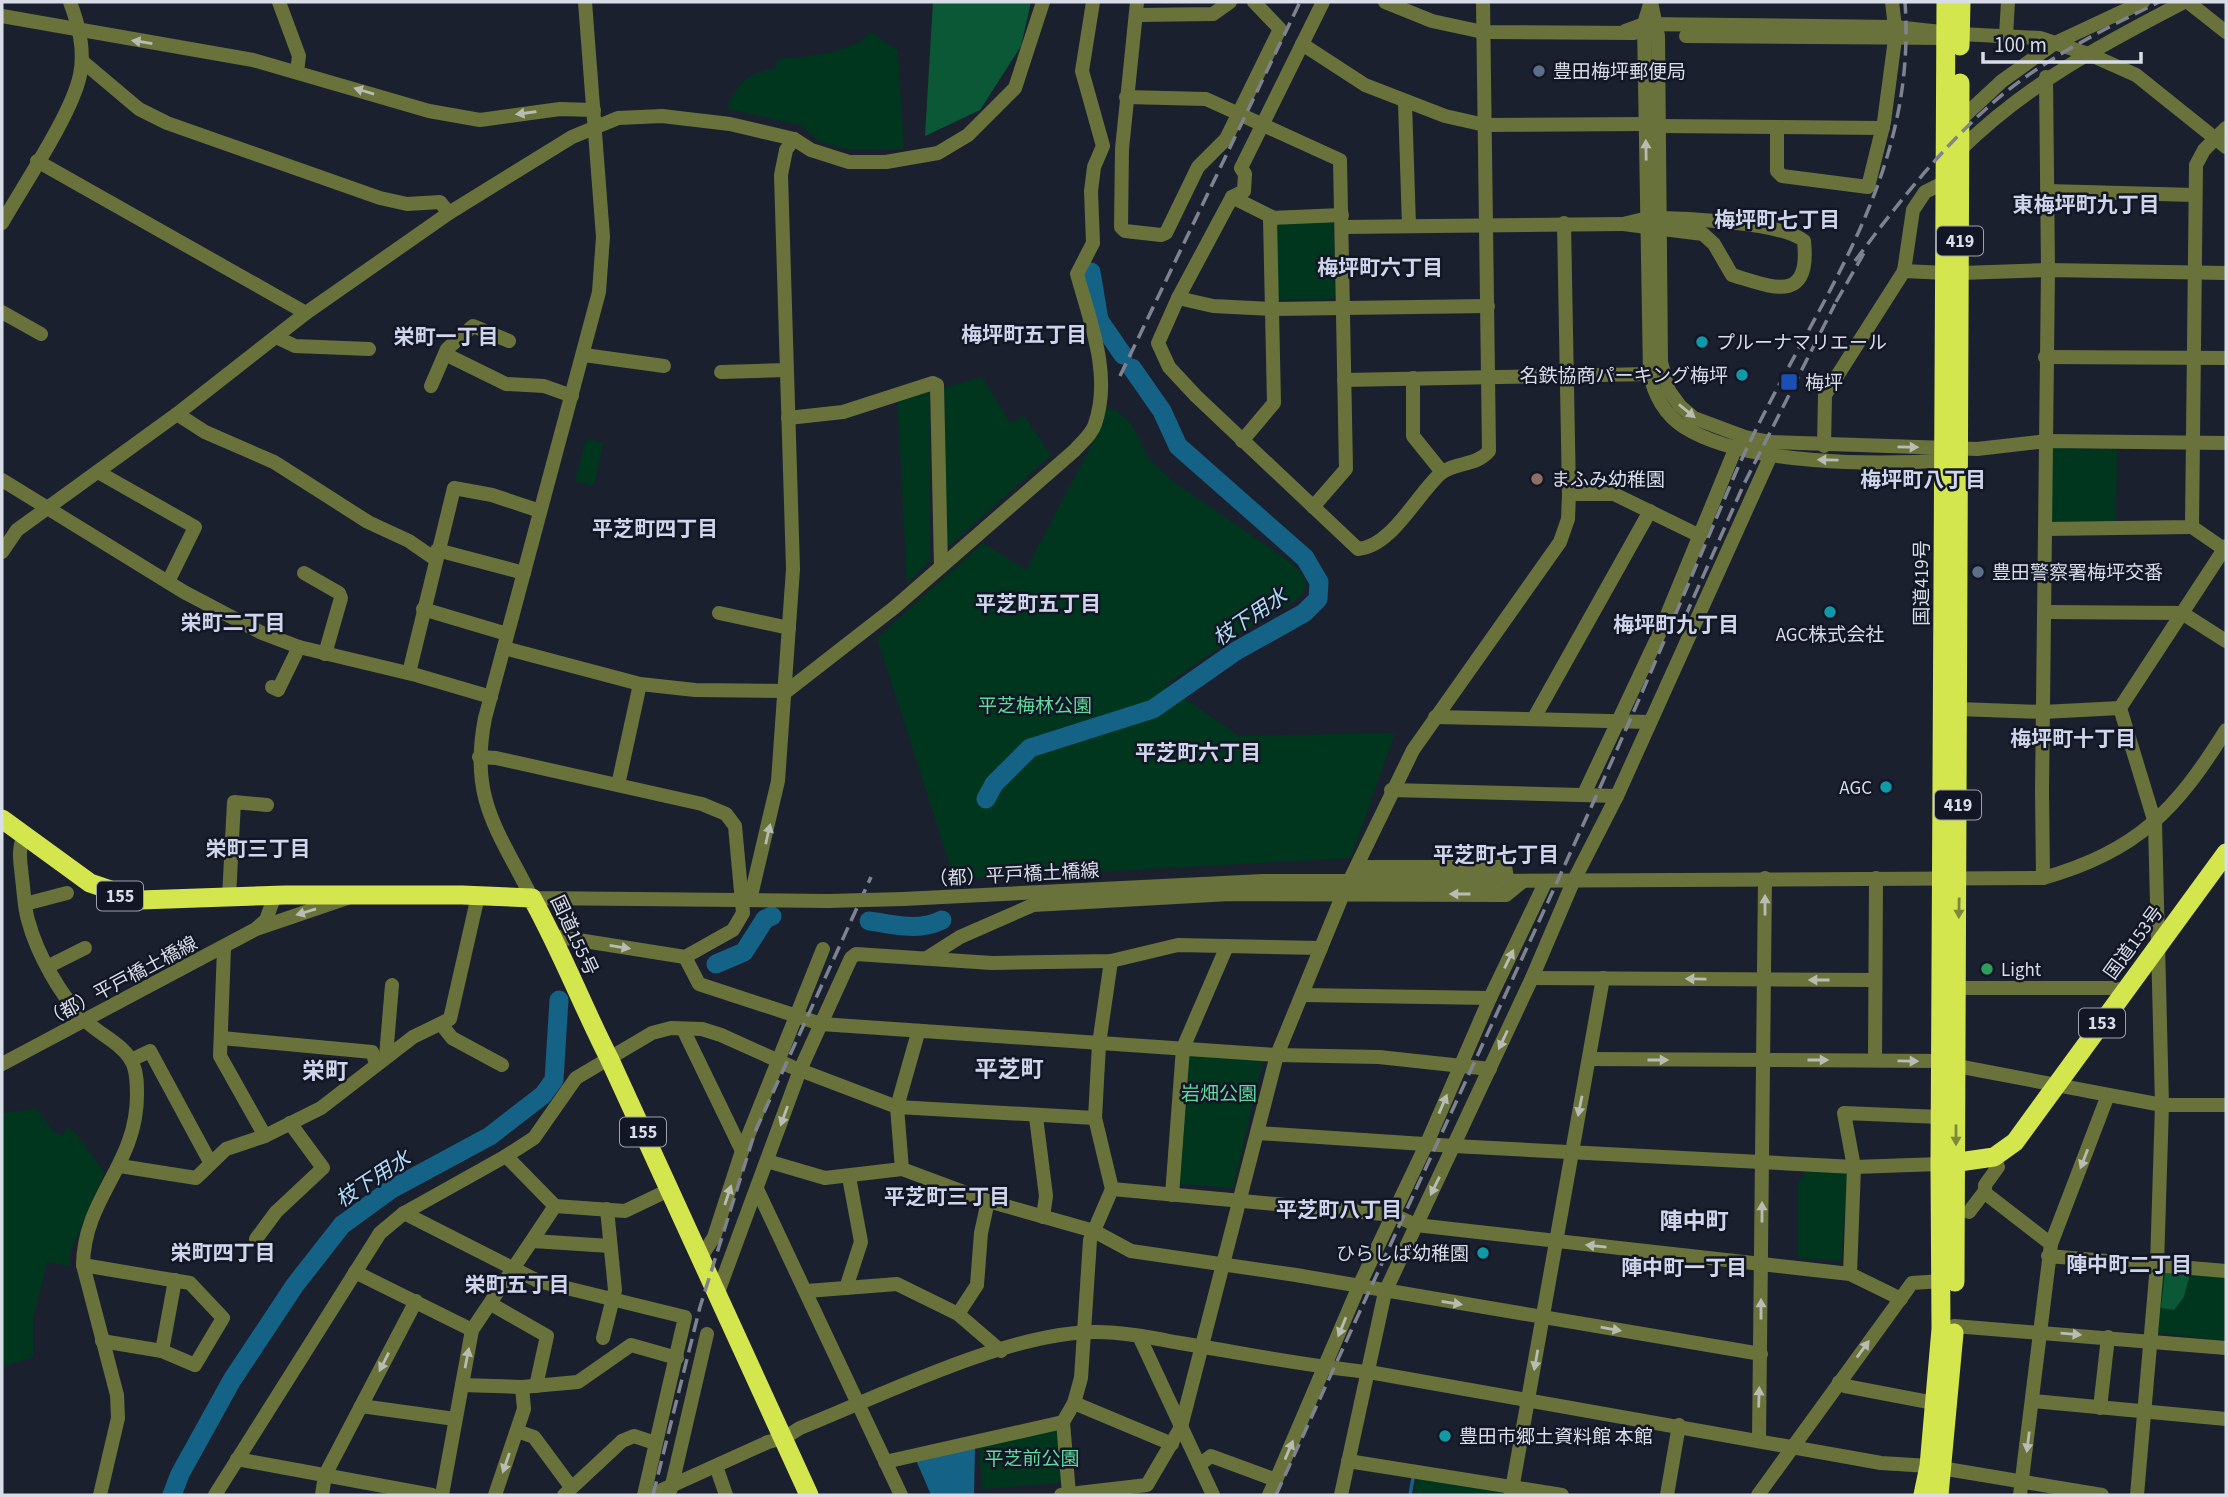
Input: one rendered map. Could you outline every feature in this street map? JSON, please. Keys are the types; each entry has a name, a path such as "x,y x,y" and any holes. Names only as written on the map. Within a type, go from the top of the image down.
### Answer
{"highway":[{"name":"国道419号","path":"1947,2 1961,119 1953,273"},
{"name":"国道419号","path":"1948,1163 1940,1117 1957,988 1950,880 1958,709 1953,273 1945,182 1951,35 1961,2"},
{"name":"国道419号","path":"1948,1163 1957,453"},
{"name":"国道155号","path":"2,819 90,883 121,896 140,900 275,895 532,898 553,936 581,1004 609,1058 809,1495"},
{"name":"国道153号","path":"1994,1157 2015,1142 2226,853"},
{"path":"1948,1163 1994,1157"},
{"path":"1939,1495 1934,1403 1948,1163"},
{"path":"1923,1495 1936,1468 1954,1326 1948,1163"}],"street":[{"path":"2,223 69,104 82,61 80,32 70,2"},
{"path":"279,2 299,56 297,71"},
{"path":"532,898 489,813 481,786 479,757 505,641 599,292 602,262 585,2"},
{"path":"2,552 17,530 46,507 177,414 306,313 449,213 572,136 618,118 662,116 730,124 794,139 818,153 865,163 925,156 956,144 1015,89 1043,2"},
{"path":"424,609 505,641 640,684 695,690 787,691 871,627 1075,450 1095,424 1100,395 1098,340 1077,274 1093,243 1091,191 1094,167 1103,146 1082,71 1093,2"},
{"path":"1230,2 1213,14 1137,8 1122,149 1121,227 1125,231 1161,235 1166,233 1198,167 1219,148 1238,115 1280,29 1254,2"},
{"path":"1323,2 1241,168 1245,174 1244,191 1232,197 1178,298 1158,343 1169,367 1242,441 1357,549 1377,545 1442,472 1484,458 1489,451 1483,2"},
{"path":"1385,2 1432,22 1483,32 1651,30 2006,35 2055,43 2136,75 2223,137 2196,165 2192,527"},
{"path":"1651,2 1652,125 1661,362 1669,391 1680,406 1694,418 1745,437 1824,446 1957,453"},
{"path":"1777,127 1777,171 1782,176 1868,187 1883,128 1895,33 1892,2"},
{"path":"2006,35 2008,2"},
{"path":"1961,119 1995,87 2055,43 2111,9 2143,2"},
{"path":"1960,150 1987,123 2046,77 2085,53 2186,2 2226,32"},
{"path":"2,16 253,61 297,71 429,111 480,120 560,109 594,110"},
{"path":"1302,44 1365,85 1405,103 1486,125 1883,128"},
{"path":"82,61 139,110 167,123 380,198 407,204 440,202 449,213"},
{"path":"2043,878 2048,270 2046,77"},
{"path":"1126,97 1206,99 1340,160 1346,469 1313,508"},
{"path":"1405,103 1409,226"},
{"path":"553,936 685,957 733,930 743,913 778,780 787,691 793,569 780,175 786,150 794,139"},
{"path":"1103,146 1122,149"},
{"path":"37,161 306,313"},
{"path":"1824,446 1825,395 1904,271 1913,210 1925,192 1945,182"},
{"path":"2048,191 2195,195"},
{"path":"1232,197 1272,217 1409,226 1564,223 1655,223 1740,224 1796,233 1804,241 1805,252 1799,281 1791,287 1776,288 1732,275 1714,244 1703,234 1655,223"},
{"path":"1242,441 1274,403 1272,217"},
{"path":"1061,1495 1116,1492 1147,1485 1181,1427 1277,1055 1343,894 1391,790 1435,717 1560,542 1568,519 1569,494 1564,223"},
{"path":"1655,223 1650,374 1657,397 1683,426 1736,447 1772,455 1822,460 1957,453 2047,441 2226,443"},
{"path":"1904,271 2226,273"},
{"path":"1178,298 1213,306 1273,309 1488,306"},
{"path":"2,312 41,334"},
{"path":"431,386 445,354 473,326 509,341"},
{"path":"276,337 295,346 369,349"},
{"path":"445,354 506,384 544,386 572,396"},
{"path":"584,355 664,366"},
{"path":"2046,357 2226,358"},
{"path":"721,372 785,370"},
{"path":"1344,380 1567,378 1650,374"},
{"path":"1413,378 1413,436 1442,472"},
{"path":"788,418 843,412 933,383 937,385 941,568"},
{"path":"177,414 205,432 274,462 368,522 436,554 524,573"},
{"path":"1584,794 1620,719 1736,447"},
{"path":"1341,1495 1385,1292 1532,978 1573,882 1617,796 1772,455"},
{"path":"98,472 195,527 168,582"},
{"path":"2,480 231,618 299,647 491,696"},
{"path":"409,673 454,488 492,495 540,511"},
{"path":"1569,494 1614,494 1700,536"},
{"path":"1534,718 1650,512"},
{"path":"2045,529 2192,527 2225,547 2120,708"},
{"path":"304,573 340,593 341,598 325,653"},
{"path":"2045,612 2182,613 2226,641"},
{"path":"719,613 789,628"},
{"path":"272,687 278,690 299,647"},
{"path":"618,785 640,684"},
{"path":"1958,709 2043,712 2120,708"},
{"path":"2120,708 2155,823 2162,1105 2157,1265 2137,1495"},
{"path":"1435,717 1620,719 1650,722"},
{"name":"（都）平戸橋土橋線","path":"532,898 828,901 1263,881 1573,882 1765,878 2043,878 2089,863 2117,849 2155,823 2198,775 2226,730"},
{"path":"479,757 496,758 702,804 731,818 737,835 746,899"},
{"path":"1391,790 1617,796"},
{"path":"229,897 234,802 267,805"},
{"path":"24,837 20,844 25,904 33,937 69,1000 86,1021 123,1050 131,1060 137,1076 136,1121 120,1166 90,1221 83,1265 117,1395 118,1418 100,1495"},
{"path":"1357,867 1505,867 1503,882"},
{"path":"1759,1439 1765,878"},
{"path":"1875,1060 1876,878"},
{"path":"927,958 960,937 1033,905 1230,894 1506,895 1523,881"},
{"path":"1269,1495 1359,1286 1546,881"},
{"path":"25,904 67,893"},
{"path":"256,929 266,920 275,895"},
{"name":"（都）平戸橋土橋線","path":"2,1064 225,948 256,929 355,895"},
{"path":"120,1166 192,1179 226,1149 265,1136 321,1108 381,1059 413,1037 450,1019 478,896"},
{"path":"717,1295 800,1070 851,958 856,954 992,963 1111,961 1178,946 1321,948"},
{"path":"1172,1195 1183,1048 1227,946"},
{"path":"49,967 85,948"},
{"path":"225,948 223,1062 265,1136"},
{"path":"701,1257 714,1237 743,1151 823,949"},
{"path":"685,957 699,985 794,1018 821,1024 918,1033 1277,1055 1379,1057 1490,1069"},
{"path":"1069,1494 1063,1422 1074,1404 1081,1378 1090,1240 1112,1189 1095,1118 1099,1044 1111,961"},
{"path":"1532,978 1874,981"},
{"path":"1512,1491 1603,978"},
{"path":"381,1059 392,985"},
{"path":"1957,988 2114,988 2125,992"},
{"path":"1302,995 1490,998"},
{"path":"440,1024 452,1038 502,1065"},
{"path":"215,1495 380,1233 404,1213 534,1138 576,1078 652,1034 671,1028 721,1035 800,1070 897,1107 1036,1117 1095,1118"},
{"path":"683,1029 743,1151"},
{"path":"902,1169 897,1107 918,1033"},
{"path":"222,1038 372,1052 381,1059"},
{"path":"131,1060 150,1052 210,1162"},
{"path":"1590,1059 1875,1060 1949,1063 2162,1105 2226,1105"},
{"path":"2022,1489 2050,1250 2108,1095"},
{"path":"1850,1274 1854,1167 1844,1113 1940,1117"},
{"path":"1036,1117 1046,1196 1043,1217"},
{"path":"256,1239 276,1212 323,1168 290,1123"},
{"path":"1258,1133 1854,1167 1948,1163"},
{"path":"506,1156 555,1206 625,1210 669,1190"},
{"path":"1969,1212 1998,1167 1994,1157"},
{"path":"767,1161 825,1178 902,1169 988,1201 1094,1231 1131,1251 1359,1286 1761,1354"},
{"path":"846,1288 861,1242 849,1177"},
{"path":"757,1189 901,1495"},
{"path":"1112,1189 1394,1214 1416,1225 1850,1274 1900,1298"},
{"path":"1985,1191 2050,1250 2157,1265 2226,1271"},
{"path":"958,1314 977,1285 981,1233 988,1201"},
{"path":"442,1495 472,1330 555,1206"},
{"path":"603,1338 611,1297 615,1290 607,1209"},
{"path":"404,1213 538,1281 685,1317 644,1495"},
{"path":"533,1241 610,1246"},
{"path":"83,1265 190,1283 223,1318 195,1365 162,1351 102,1341"},
{"path":"355,1272 472,1330"},
{"path":"162,1351 175,1280"},
{"path":"1758,1495 1912,1283 1942,1281"},
{"path":"807,1291 897,1284 958,1314 1001,1351"},
{"path":"322,1495 325,1475 416,1301"},
{"path":"491,1304 547,1336 495,1495"},
{"path":"1954,1326 2226,1348"},
{"path":"651,1495 671,1489 768,1442 784,1438 800,1428 1001,1351 1048,1338 1083,1333 1139,1336 1325,1368 1369,1372 1795,1445 1881,1463 1936,1468 2022,1489 2102,1495"},
{"path":"671,1489 707,1334"},
{"path":"1139,1336 1213,1495"},
{"path":"2100,1408 2108,1337"},
{"path":"462,1385 529,1386 578,1382 632,1345 677,1358"},
{"path":"1839,1382 1845,1386 1934,1403"},
{"path":"2033,1401 2226,1419"},
{"path":"1074,1404 1172,1444"},
{"path":"362,1406 455,1419"},
{"path":"885,1462 1063,1422"},
{"path":"1667,1495 1679,1425"},
{"path":"517,1432 534,1437 567,1491 622,1441 634,1436 655,1443"},
{"path":"1199,1465 1211,1456 1276,1480"},
{"path":"237,1459 432,1495"},
{"path":"1348,1461 1512,1491 1562,1495"},
{"path":"716,1466 726,1495"}],"green space":[{"path":"933,2 1031,2 1021,46 980,110 925,136"},
{"path":"871,32 898,51 904,150 846,149 819,141 800,125 727,109 744,81 757,73 775,69 777,59 841,49 854,45"},
{"path":"1277,217 1334,219 1335,295 1332,299 1276,299"},
{"path":"982,377 1010,423 1024,416 1051,455 947,548 944,388"},
{"path":"930,389 930,561 907,583 897,393"},
{"name":"平芝梅林公園","path":"1099,405 1117,411 1132,425 1148,458 1171,480 1290,562 1304,579 1305,589 1298,599 1245,630 1165,685 1239,736 1395,733 1351,858 963,879 956,884 877,638 983,543 1026,570 1093,442"},
{"path":"586,439 603,443 594,486 575,481"},
{"path":"2053,448 2117,449 2116,522 2054,523 2050,519 2050,451"},
{"name":"岩畑公園","path":"1186,1052 1264,1056 1233,1188 1178,1184"},
{"path":"36,1109 54,1132 63,1136 67,1127 78,1136 105,1173 70,1252 70,1266 47,1262 33,1320 33,1357 2,1367 2,1113"},
{"path":"1805,1167 1848,1168 1841,1261 1798,1258 1798,1182 1803,1179"},
{"path":"2162,1269 2226,1275 2226,1341 2156,1333"},
{"path":"2165,1272 2190,1274 2184,1297 2174,1310 2161,1308"},
{"name":"平芝前公園","path":"1057,1425 1062,1477 1059,1483 982,1489 979,1445"},
{"path":"1417,1478 1505,1493 1505,1495 1414,1495"}],"water":[{"path":"975,1447 974,1495 931,1495 916,1460"}],"waterway":[{"name":"枝下用水","path":"1091,272 1099,320 1123,355"},
{"name":"枝下用水","path":"986,799 994,784 1030,748 1153,709 1236,651 1304,613 1318,599 1319,582 1305,558 1178,446 1162,411 1132,368"},
{"name":"枝下用水","path":"716,964 744,952 765,919 772,916"},
{"name":"枝下用水","path":"869,921 924,926 942,920"},
{"name":"枝下用水","path":"172,1495 180,1474 232,1380 295,1285 342,1225 390,1190 490,1136 543,1095 554,1080 559,1000"},
{"path":"1410,1495 1413,1478"}],"railway":[{"path":"1120,376 1300,2"},
{"path":"1276,1495 1612,762 1736,472 1852,247 1876,191 1894,132 1904,69 1905,2"},
{"path":"1855,261 1934,162 1987,108 2047,62 2159,2"},
{"path":"1836,302 1864,253"},
{"path":"1685,617 1744,484 1835,304"},
{"path":"653,1495 700,1307 755,1132 871,877"}],"place":[{"name":"豊田梅坪郵便局","path":"1539,71"},
{"name":"プルーナマリエール","path":"1702,342"},
{"name":"名鉄協商パーキング梅坪","path":"1742,375"},
{"name":"梅坪","path":"1789,382"},
{"name":"まふみ幼稚園","path":"1537,479"},
{"name":"豊田警察署梅坪交番","path":"1978,572"},
{"name":"AGC株式会社","path":"1830,612"},
{"name":"AGC","path":"1886,787"},
{"name":"Light","path":"1987,969"},
{"name":"ひらしば幼稚園","path":"1483,1253"},
{"name":"豊田市郷土資料館 本館","path":"1445,1436"}],"district":[{"name":"東梅坪町九丁目","path":"2086,205"},
{"name":"梅坪町七丁目","path":"1777,220"},
{"name":"梅坪町六丁目","path":"1380,268"},
{"name":"梅坪町五丁目","path":"1024,335"},
{"name":"栄町一丁目","path":"446,337"},
{"name":"梅坪町八丁目","path":"1923,480"},
{"name":"平芝町四丁目","path":"655,529"},
{"name":"平芝町五丁目","path":"1038,604"},
{"name":"栄町二丁目","path":"233,623"},
{"name":"梅坪町九丁目","path":"1676,625"},
{"name":"梅坪町十丁目","path":"2073,739"},
{"name":"平芝町六丁目","path":"1198,753"},
{"name":"栄町三丁目","path":"258,849"},
{"name":"平芝町七丁目","path":"1496,855"},
{"name":"平芝町","path":"1009,1069"},
{"name":"栄町","path":"325,1071"},
{"name":"平芝町三丁目","path":"947,1197"},
{"name":"平芝町八丁目","path":"1339,1210"},
{"name":"陣中町","path":"1694,1221"},
{"name":"栄町四丁目","path":"223,1253"},
{"name":"陣中町二丁目","path":"2129,1265"},
{"name":"陣中町一丁目","path":"1684,1268"},
{"name":"栄町五丁目","path":"517,1285"}]}
